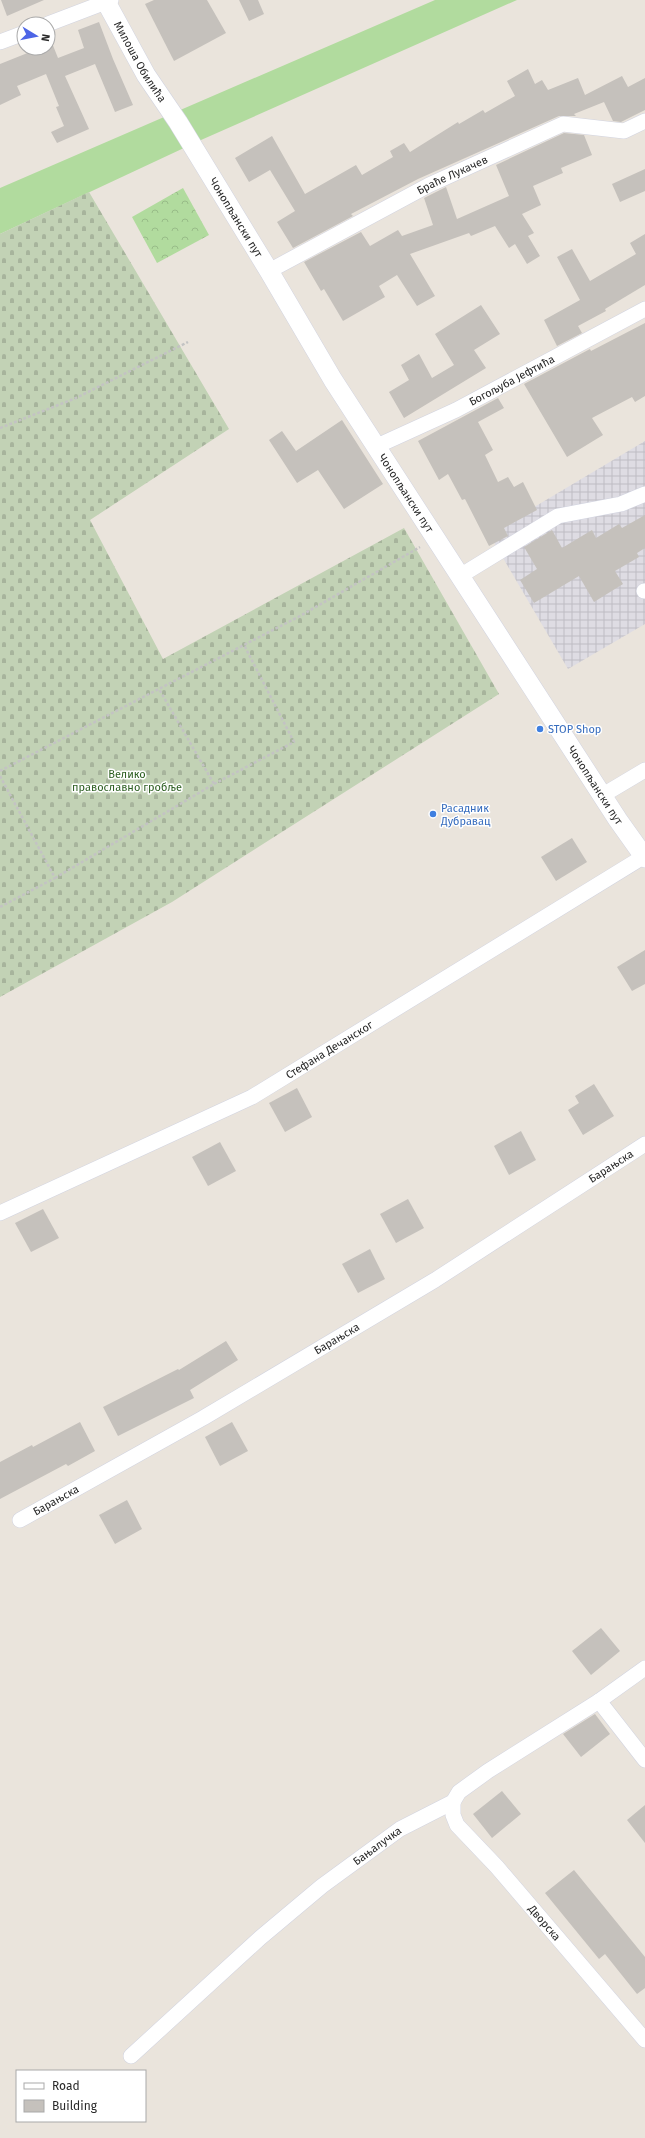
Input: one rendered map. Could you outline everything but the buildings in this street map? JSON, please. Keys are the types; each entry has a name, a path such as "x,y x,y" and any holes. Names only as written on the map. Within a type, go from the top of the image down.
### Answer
{"street":[{"path":"56,21 108,1"},
{"name":"Милоша Обилића","path":"108,1 146,75 178,122"},
{"path":"0,42 16,36"},
{"name":"Браће Лукачев","path":"269,271 429,185 564,124 624,132 645,121"},
{"name":"Чонопљански пут","path":"178,122 269,271 333,380 644,857"},
{"name":"Богољуба Јефтића","path":"376,446 456,410 645,309"},
{"path":"460,576 558,516 621,504 645,494"},
{"path":"603,795 645,770"},
{"name":"Стефана Дечанског","path":"0,1213 252,1097 644,857"},
{"name":"Барањска","path":"20,1520 203,1418 436,1280 645,1144"},
{"name":"Бањалучка","path":"131,2056 201,1994 260,1938 322,1886 400,1829 453,1802 459,1792 488,1771 599,1701 645,1668"},
{"path":"599,1701 645,1760"},
{"name":"Дворска","path":"453,1802 453,1815 458,1825 497,1867 645,2040"}],"path":[{"path":"0,428 76,398 188,342"},
{"path":"0,772 300,616 436,538"},
{"path":"0,907 54,878 214,784 294,742 244,645"},
{"path":"159,689 214,784"},
{"path":"0,776 54,878"}],"shaded area":[{"path":"645,441 645,624 568,669 489,534"}],"green space":[{"path":"435,0 517,0 201,140 0,234 0,188"},
{"path":"183,188 209,235 157,263 132,217"},
{"name":"Велико православно гробље","path":"89,192 229,429 90,520 163,659 404,528 499,694 172,902 0,997 0,234"}],"place":[{"name":"STOP Shop","path":"540,729"},
{"name":"Расадник Дубравац","path":"433,814"}]}
